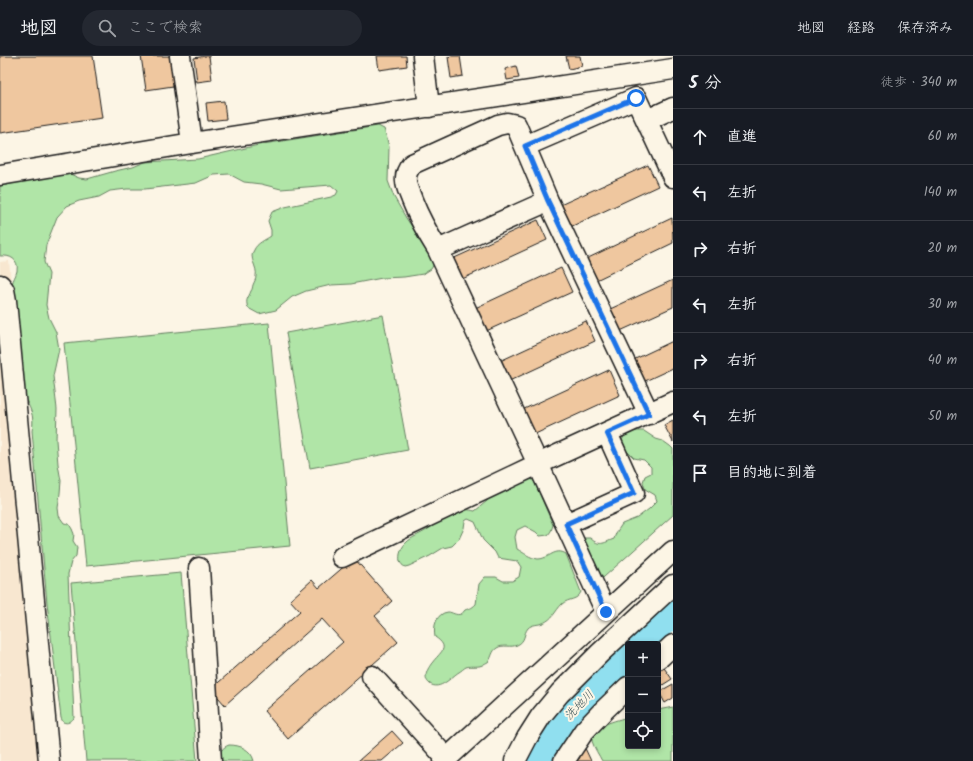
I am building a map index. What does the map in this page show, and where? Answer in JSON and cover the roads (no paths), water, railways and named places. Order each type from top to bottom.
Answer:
[{"type":"street","points":[[180,56],[192,143]]},
{"type":"street","points":[[423,56],[429,107]]},
{"type":"street","points":[[0,174],[673,69]]},
{"type":"street","points":[[525,146],[636,98],[646,120],[666,145],[673,177]]},
{"type":"street","points":[[646,120],[673,108]]},
{"type":"street","points":[[606,612],[438,250],[419,217],[406,181],[407,171],[412,164],[498,125],[507,123],[516,125],[548,201],[649,414]]},
{"type":"street","points":[[438,250],[548,201]]},
{"type":"street","points":[[0,285],[4,290],[6,301],[49,761]]},
{"type":"street","points":[[342,557],[673,402]]},
{"type":"street","points":[[566,524],[634,493],[607,433]]},
{"type":"street","points":[[372,676],[446,760],[673,551]]},
{"type":"street","points":[[199,568],[211,761]]},
{"type":"street","points":[[521,760],[541,716],[560,693],[600,653],[673,585]]},
{"type":"street","points":[[661,656],[673,645]]},
{"type":"street","points":[[564,761],[584,731],[625,690]]},
{"type":"waterway","name":"洗地川","points":[[644,641],[673,614]]},
{"type":"waterway","name":"洗地川","points":[[539,761],[544,750],[564,719],[625,659]]}]
